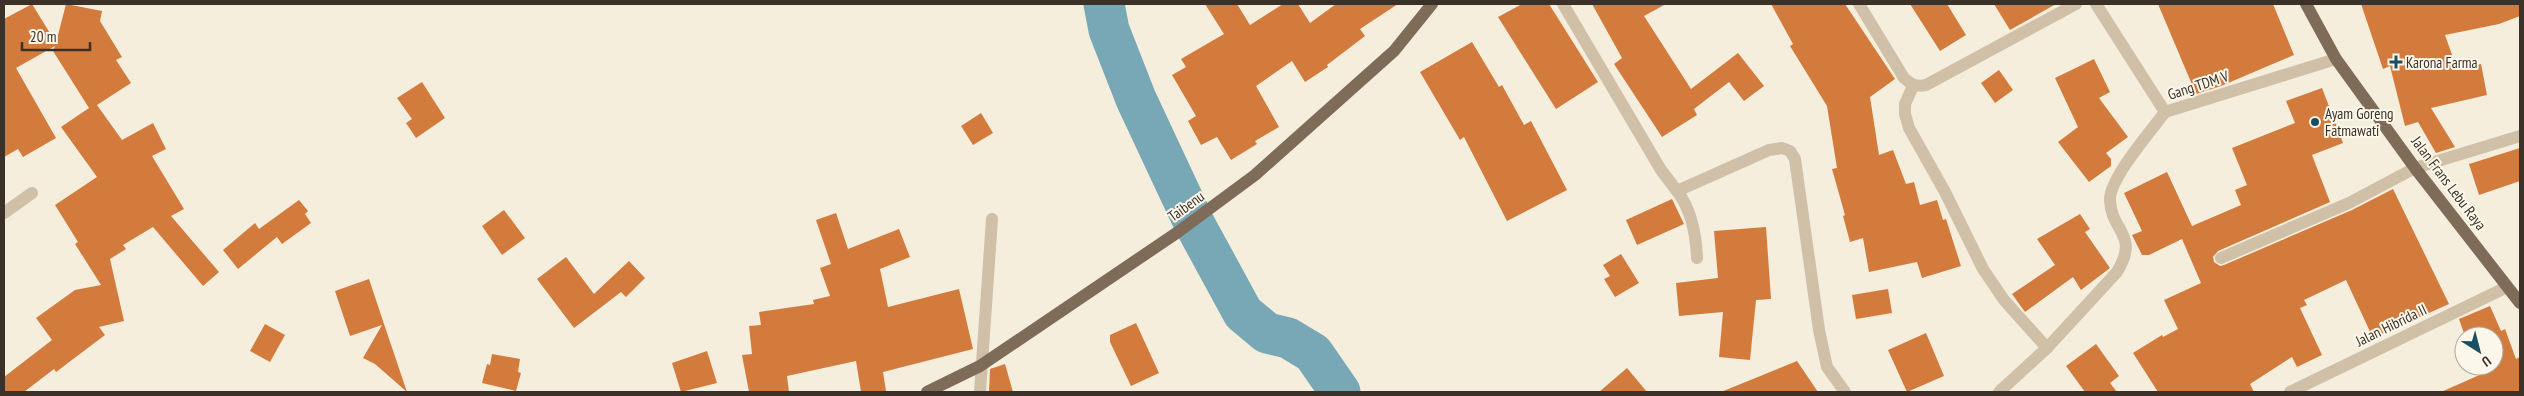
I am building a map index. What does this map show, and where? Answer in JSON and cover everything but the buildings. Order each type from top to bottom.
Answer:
[{"type":"main road","name":"Taibenu","points":[[927,392],[980,366],[1178,232],[1255,175],[1394,51],[1432,4]]},
{"type":"main road","name":"Jalan Frans Lebu Raya","points":[[2306,4],[2336,60],[2415,168],[2520,303]]},
{"type":"street","points":[[1563,4],[1661,170],[1686,203],[1696,242],[1697,258]]},
{"type":"street","points":[[1859,4],[1904,78],[1913,86],[1926,85],[2076,4]]},
{"type":"street","name":"Gang TDM V","points":[[2096,4],[2165,112],[2336,60]]},
{"type":"street","points":[[1913,86],[1905,104],[1905,114],[1909,128],[1945,192],[1983,269],[2004,300],[2048,348]]},
{"type":"street","points":[[1999,392],[2048,348],[2117,272],[2125,258],[2126,244],[2112,212],[2111,193],[2120,173],[2165,112]]},
{"type":"street","points":[[2221,258],[2349,202],[2415,168],[2520,136]]},
{"type":"street","points":[[1678,191],[1769,150],[1782,148],[1790,151],[1795,159],[1819,330],[1827,367],[1845,392]]},
{"type":"street","points":[[4,213],[32,193]]},
{"type":"street","points":[[980,392],[980,366],[992,219]]},
{"type":"street","name":"Jalan Hibrida II","points":[[2290,392],[2507,287]]},
{"type":"waterway","points":[[1104,4],[1109,30],[1136,99],[1194,223],[1243,313],[1267,333],[1288,338],[1313,353],[1340,392]]},
{"type":"place","name":"Karona Farma","points":[[2396,62]]},
{"type":"place","name":"Ayam Goreng Fatmawati","points":[[2315,122]]}]
